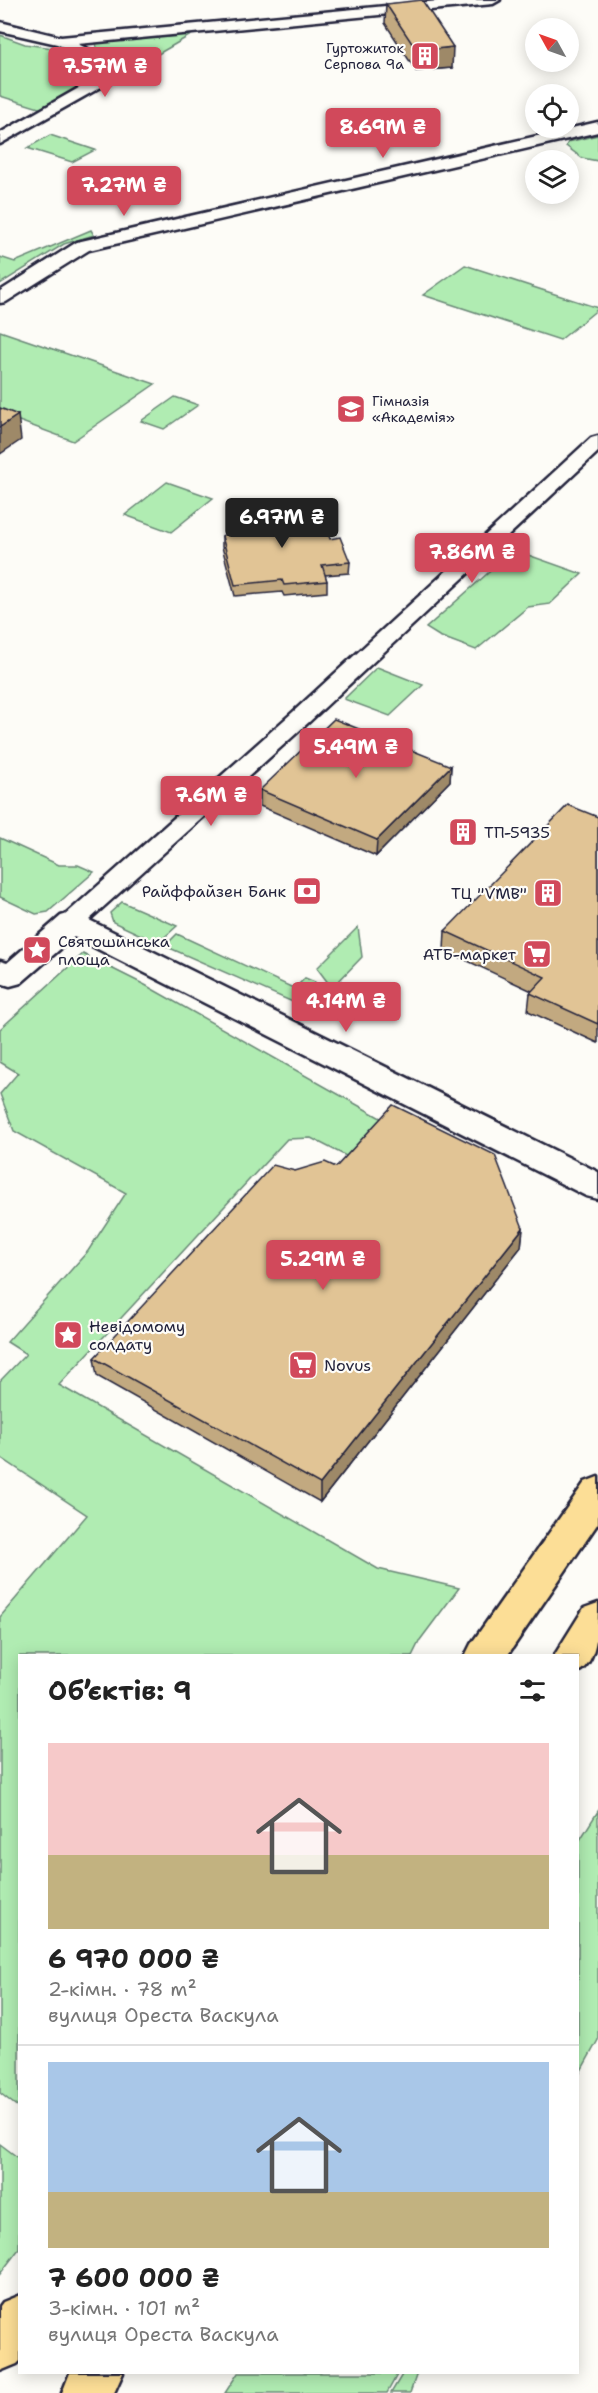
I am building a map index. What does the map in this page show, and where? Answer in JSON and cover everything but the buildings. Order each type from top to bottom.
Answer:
[{"type":"main road","points":[[486,1654],[598,1493]]},
{"type":"main road","points":[[575,1654],[598,1620]]},
{"type":"main road","points":[[0,2347],[18,2322]]},
{"type":"main road","points":[[86,2393],[98,2374]]},
{"type":"street","points":[[0,26],[61,40],[493,0]]},
{"type":"street","points":[[0,140],[105,79],[105,63],[61,40]]},
{"type":"street","points":[[0,298],[83,246],[598,127]]},
{"type":"street","points":[[3,977],[71,923],[274,741],[598,442]]},
{"type":"street","points":[[71,923],[598,1187]]},
{"type":"green space","points":[[201,29],[117,78],[122,72],[123,65],[116,58],[97,48],[96,44],[98,41]]},
{"type":"green space","points":[[0,35],[25,44],[74,51],[97,61],[100,78],[42,109],[0,96]]},
{"type":"green space","points":[[50,135],[95,150],[72,162],[27,148]]},
{"type":"green space","points":[[598,135],[598,161],[582,158],[579,156],[579,150],[571,150],[566,146],[568,142]]},
{"type":"green space","points":[[91,230],[94,235],[64,244],[0,284],[0,257],[15,262]]},
{"type":"green space","points":[[465,265],[598,309],[560,340],[423,295]]},
{"type":"green space","points":[[0,331],[155,384],[73,441],[0,414]]},
{"type":"green space","points":[[175,397],[198,405],[164,429],[141,421]]},
{"type":"green space","points":[[167,482],[213,498],[171,532],[125,515]]},
{"type":"green space","points":[[514,550],[582,574],[550,604],[528,607],[476,650],[439,636],[426,628]]},
{"type":"green space","points":[[377,667],[423,685],[390,716],[344,699]]},
{"type":"green space","points":[[0,838],[59,865],[78,865],[94,872],[48,912],[36,914],[0,897]]},
{"type":"green space","points":[[122,902],[177,926],[158,943],[113,922],[110,913]]},
{"type":"green space","points":[[358,927],[362,957],[332,988],[317,968]]},
{"type":"green space","points":[[177,934],[291,987],[297,986],[305,978],[315,982],[322,998],[316,1005],[295,1003],[165,946]]},
{"type":"green space","points":[[83,954],[145,985],[384,1120],[350,1158],[311,1138],[287,1139],[59,1385],[378,1569],[459,1588],[420,1640],[413,1654],[18,1654],[18,2107],[0,2093],[0,1617],[87,1515],[0,1457],[0,1381],[26,1354],[7,1342],[88,1251],[126,1193],[14,1131],[0,1094],[18,1073],[0,1062],[0,1029]]},
{"type":"green space","points":[[598,1811],[598,2040],[579,2074],[579,1841]]},
{"type":"green space","points":[[0,2144],[18,2158],[18,2250],[0,2274]]},
{"type":"green space","points":[[237,2374],[397,2374],[387,2393],[225,2393]]},
{"type":"green space","points":[[402,2374],[417,2374],[410,2393],[391,2393]]},
{"type":"place","name":"Гуртожиток Серпова 9а","points":[[425,56]]},
{"type":"place","name":"Гімназія «Академія»","points":[[351,409]]},
{"type":"place","name":"ТП-5935","points":[[463,832]]},
{"type":"place","name":"Райффайзен Банк","points":[[307,891]]},
{"type":"place","name":"ТЦ \"VMB\"","points":[[548,893]]},
{"type":"place","name":"Святошинська площа","points":[[37,950]]},
{"type":"place","name":"АТБ-маркет","points":[[537,954]]},
{"type":"place","name":"Невідомому солдату","points":[[68,1335]]},
{"type":"place","name":"Novus","points":[[303,1365]]}]
